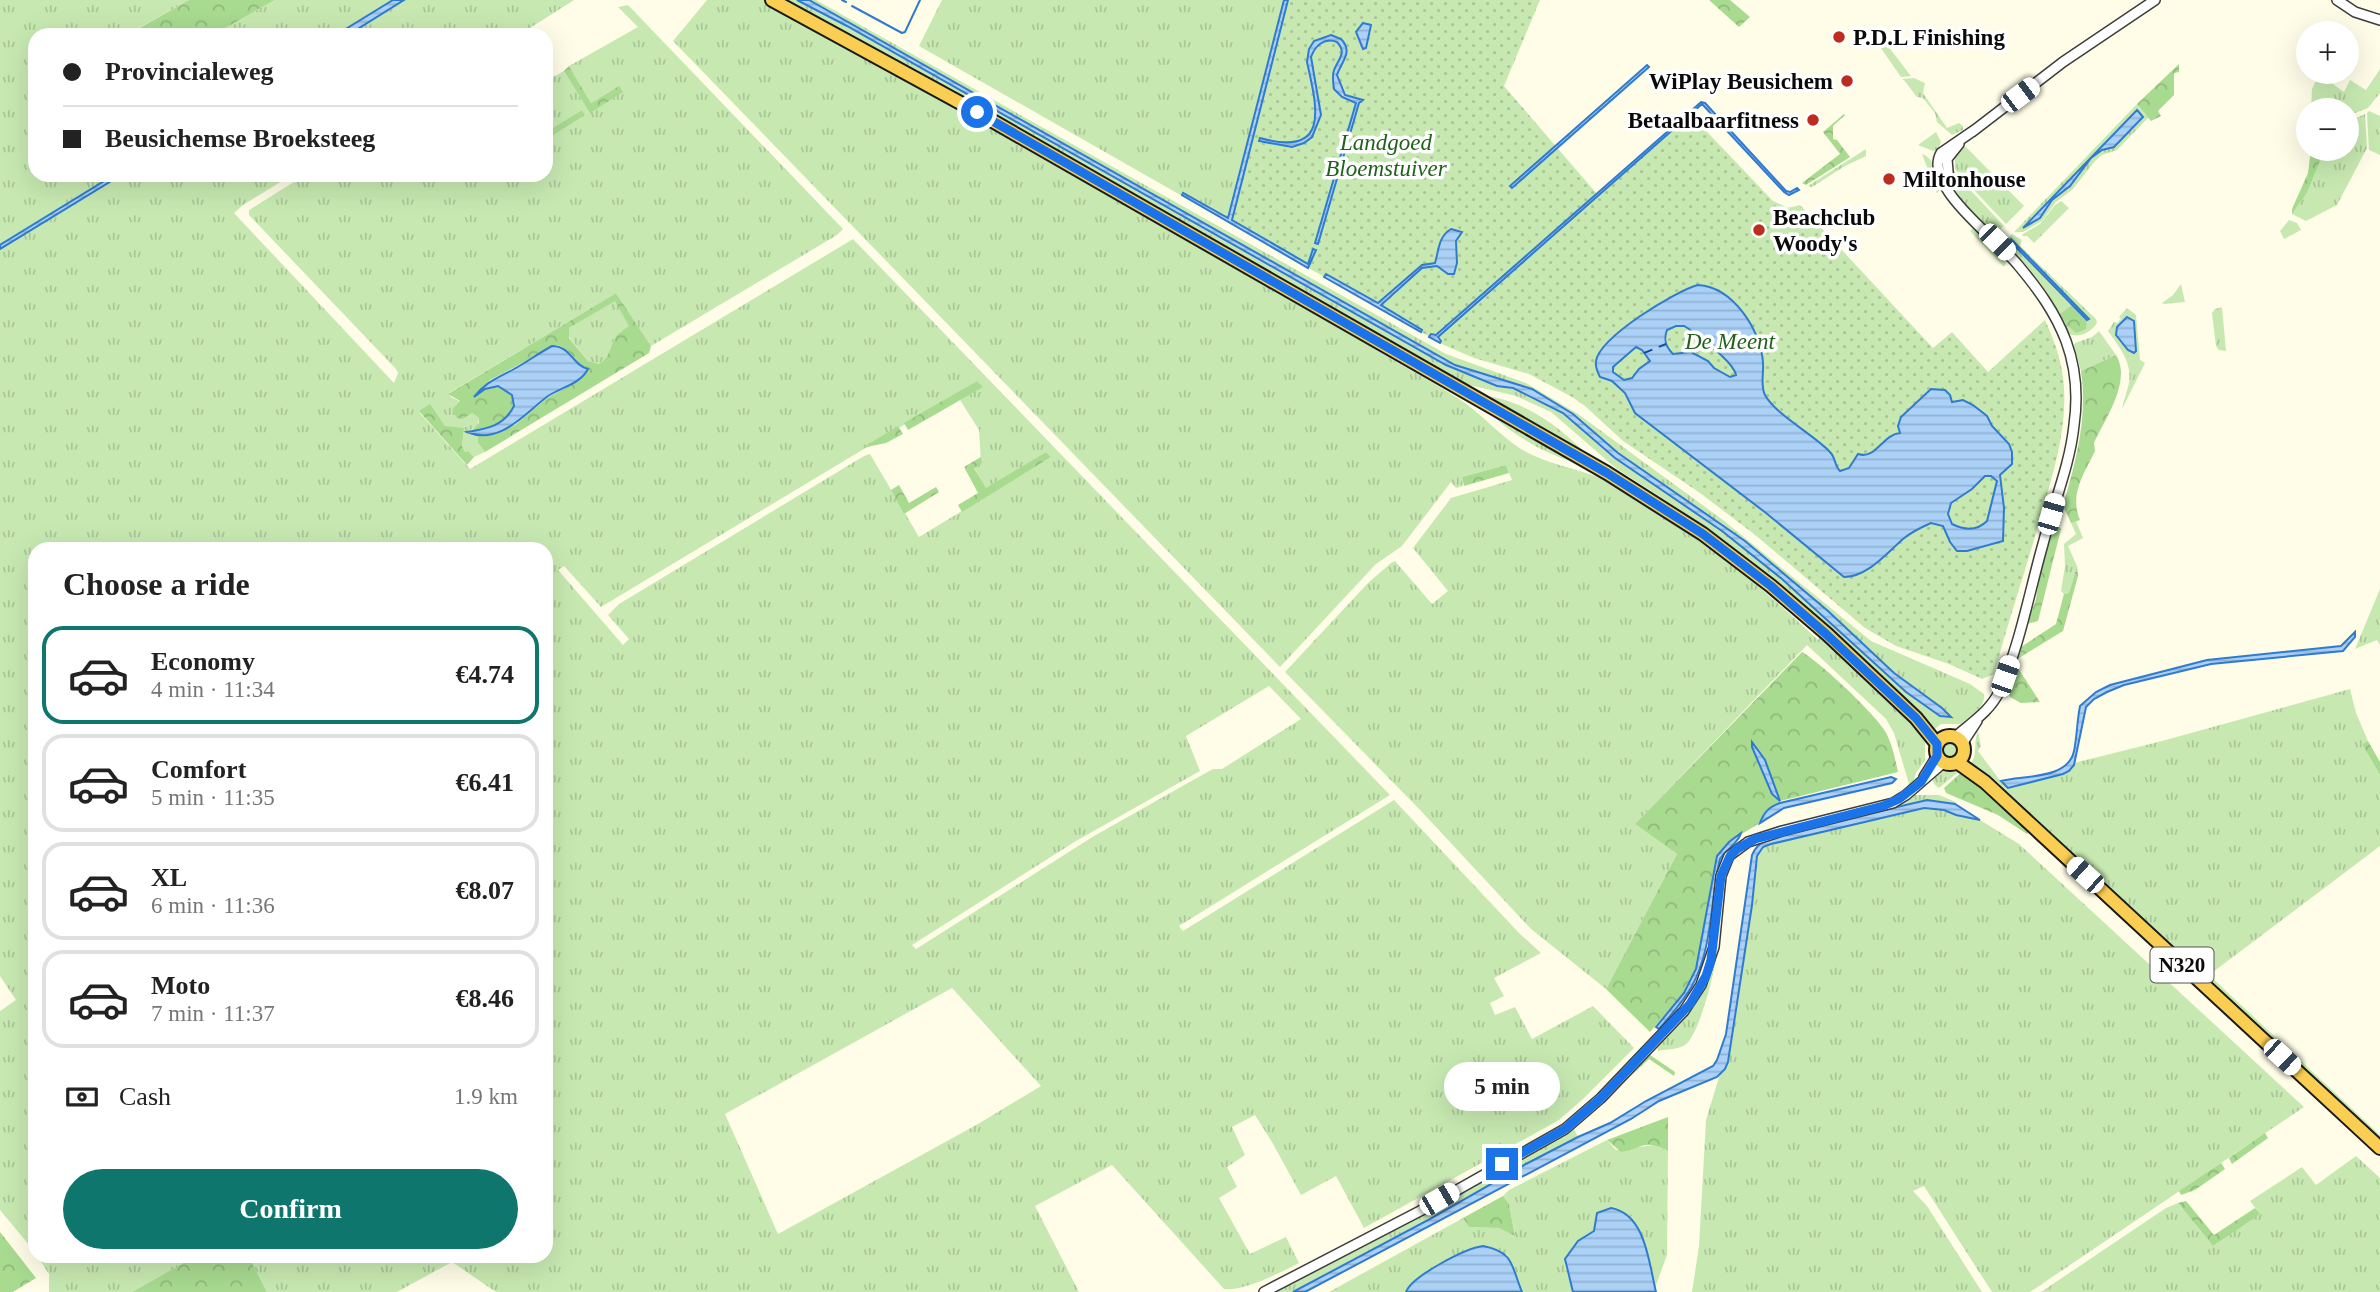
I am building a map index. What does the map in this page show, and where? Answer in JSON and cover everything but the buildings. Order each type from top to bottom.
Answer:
[{"type":"highway","name":"N320","points":[[772,0],[977,112],[1607,473],[1703,534],[1771,586],[1826,634],[2380,1148]]},
{"type":"street","points":[[1264,1292],[1420,1210],[1565,1129],[1601,1098],[1662,1035],[1696,995],[1711,960],[1724,865],[1737,849],[1755,839],[1893,803],[1921,782],[1998,694],[2017,641],[2072,440],[2076,401],[2073,366],[2056,318],[2016,262],[1979,225],[1950,188],[1945,164],[1955,148],[1976,129],[2063,62],[2155,0]]},
{"type":"street","points":[[2337,0],[2355,12],[2380,20]]},
{"type":"green space","points":[[0,0],[189,0],[139,28],[28,28],[28,182],[281,182],[234,213],[394,383],[398,373],[396,369],[249,215],[249,210],[294,182],[553,182],[553,136],[585,115],[582,110],[553,128],[553,77],[564,71],[590,112],[619,86],[591,103],[569,66],[638,27],[618,7],[628,5],[843,229],[651,346],[616,293],[449,393],[461,402],[463,419],[472,413],[479,418],[478,425],[469,431],[478,435],[478,443],[485,452],[474,457],[468,451],[465,452],[462,446],[464,428],[445,426],[439,419],[419,412],[470,469],[853,239],[1390,795],[1179,926],[1183,931],[1394,800],[1541,953],[1494,978],[1504,996],[1490,1003],[1495,1015],[1515,1007],[1532,1039],[1593,1006],[1634,1048],[1559,1120],[1364,1228],[1336,1176],[1301,1195],[1255,1115],[1232,1127],[1245,1155],[1227,1167],[1237,1187],[1219,1198],[1250,1254],[1286,1237],[1299,1263],[1262,1280],[1232,1289],[1224,1289],[1112,1165],[1035,1206],[1079,1292],[496,1292],[453,1263],[553,1263],[553,542],[28,542],[28,1244],[0,1210],[0,1011],[16,1000],[0,976]],"holes":[[[977,381],[982,387],[960,400],[979,430],[981,463],[974,467],[986,489],[1046,452],[1051,457],[919,537],[870,454],[619,604],[608,615],[629,639],[623,645],[558,570],[564,566],[601,607]],[[1269,686],[1301,719],[1222,769],[1213,769],[1094,836],[916,949],[912,945],[1076,841],[1200,771],[1186,736]],[[952,988],[1041,1086],[978,1124],[778,1234],[725,1114]]]},
{"type":"green space","points":[[189,0],[275,0],[225,28],[139,28]]},
{"type":"green space","points":[[275,0],[574,0],[530,28],[225,28]]},
{"type":"green space","points":[[707,0],[766,0],[1354,335],[1459,399],[1521,449],[1608,481],[1647,503],[1724,558],[1818,640],[1821,635],[1929,736],[1925,743],[1925,760],[1913,783],[1897,797],[1885,801],[1900,794],[1909,784],[1894,733],[1886,719],[1807,645],[1635,824],[1677,854],[1606,989],[1531,929],[1422,812],[1285,672],[1368,583],[1395,561],[1432,604],[1448,591],[1413,548],[1451,498],[1512,480],[1506,465],[1462,477],[1463,486],[1456,488],[1451,482],[1402,546],[1376,564],[1280,667],[673,41]]},
{"type":"green space","points":[[786,0],[802,0],[1451,368],[1527,394],[1551,406],[1568,417],[1613,457],[1741,545],[1812,606],[1857,639],[1748,544],[1618,453],[1550,399],[1521,385],[1455,365],[809,0],[816,0],[1446,354],[1526,383],[1578,414],[1723,520],[1871,641],[1970,684],[1984,694],[1983,703],[1960,724],[1941,724],[1935,729],[1682,511],[1617,469],[1551,412],[1516,396],[1461,383]]},
{"type":"green space","points":[[942,0],[1284,0],[1226,221],[919,46]]},
{"type":"green space","name":"De Meent","points":[[1284,0],[1540,0],[1504,86],[1597,194],[1689,113],[1773,201],[1788,208],[1800,205],[1933,348],[1952,332],[1988,372],[2045,320],[2062,371],[2063,423],[2053,475],[1994,674],[1982,679],[1949,664],[1896,646],[1865,628],[1754,534],[1700,493],[1623,441],[1572,397],[1529,374],[1474,358],[1444,345],[1226,221]]},
{"type":"green space","points":[[1709,0],[1730,0],[1750,17],[1739,27]]},
{"type":"green space","points":[[1884,41],[1911,76],[1901,77],[1878,44]]},
{"type":"green space","points":[[2179,64],[2179,72],[2174,73],[2174,95],[2158,111],[2161,116],[2151,121],[2137,104]]},
{"type":"green space","points":[[569,66],[591,103],[619,86],[623,92],[590,113],[564,71]]},
{"type":"green space","points":[[2380,69],[2380,93],[2368,108],[2359,111],[2359,98],[2312,98],[2314,84],[2333,84],[2344,92],[2348,84],[2356,84],[2366,90]]},
{"type":"green space","points":[[1914,78],[1925,83],[1923,93],[1947,128],[1959,123],[1963,130],[1952,135],[1937,122],[1935,113],[1923,98],[1917,97],[1903,79]]},
{"type":"green space","points":[[2137,104],[2148,118],[2117,150],[2102,155],[2095,161],[2073,189],[2055,203],[2042,221],[2023,232],[2014,232]]},
{"type":"green space","points":[[582,110],[585,115],[553,136],[553,128]]},
{"type":"green space","points":[[2369,111],[2380,116],[2380,155],[2369,150]]},
{"type":"green space","points":[[1844,114],[1833,126],[1833,139],[1837,140],[1850,157],[1806,185],[1802,183],[1840,154],[1823,132]]},
{"type":"green space","points":[[2365,114],[2367,148],[2337,205],[2306,221],[2292,214],[2307,193],[2320,161],[2359,161],[2359,117]]},
{"type":"green space","points":[[1936,132],[1941,142],[1938,150],[1933,151],[1918,145]]},
{"type":"green space","points":[[1965,146],[2024,206],[2006,224],[1973,189],[1977,184],[1970,174],[1964,180],[1955,169],[1955,157]]},
{"type":"green space","points":[[1866,149],[1866,156],[1812,187],[1808,186]]},
{"type":"green space","points":[[1922,154],[1927,156],[1935,168],[1942,188],[1937,193]]},
{"type":"green space","points":[[2310,161],[2320,161],[2307,193],[2292,214],[2292,209],[2308,173]]},
{"type":"green space","points":[[1951,166],[2004,226],[1994,234],[1958,195],[1951,176]]},
{"type":"green space","points":[[2061,201],[2069,208],[2034,243],[2027,236],[2022,236],[2040,224]]},
{"type":"green space","points":[[2289,220],[2297,223],[2301,230],[2284,239],[2280,231]]},
{"type":"green space","points":[[1974,227],[2007,259],[2005,266],[1970,231]]},
{"type":"green space","points":[[2012,234],[2022,240],[2020,246],[2096,319],[2097,323],[2091,330],[2081,335],[2068,334],[2003,243]]},
{"type":"green space","points":[[2181,284],[2185,302],[2162,303],[2173,295]]},
{"type":"green space","points":[[616,293],[651,346],[649,353],[485,452],[478,443],[478,435],[515,425],[547,398],[576,382],[588,369],[566,349],[556,345],[490,380],[477,395],[485,389],[498,386],[512,395],[514,406],[501,421],[478,430],[471,431],[479,423],[479,418],[472,413],[463,419],[457,418],[452,410],[460,401],[448,394]],"holes":[[[615,301],[629,326],[616,336],[607,356],[599,364],[588,361],[569,338],[569,328]]]},
{"type":"green space","points":[[615,300],[630,326],[615,338],[603,361],[599,364],[588,361],[569,337],[569,328]]},
{"type":"green space","points":[[2072,305],[2087,320],[2086,329],[2076,333],[2060,314]]},
{"type":"green space","points":[[2222,307],[2226,351],[2219,350],[2216,346],[2212,313]]},
{"type":"green space","points":[[2127,308],[2136,315],[2140,360],[2145,363],[2122,409],[2128,387],[2128,364],[2108,331],[2114,322],[2117,323],[2121,319],[2119,317]]},
{"type":"green space","points":[[2099,331],[2116,355],[2081,371],[2075,343],[2092,337]]},
{"type":"green space","points":[[2116,355],[2121,376],[2119,388],[2079,484],[2076,501],[2080,520],[2071,523],[2063,506],[2082,423],[2081,371]]},
{"type":"green space","points":[[977,381],[983,387],[908,430],[904,423]]},
{"type":"green space","points":[[1479,395],[1511,402],[1541,416],[1591,459]]},
{"type":"green space","points":[[430,404],[445,426],[464,428],[462,446],[465,452],[468,451],[474,457],[467,465],[419,411]]},
{"type":"green space","points":[[1485,409],[1582,465],[1530,443]]},
{"type":"green space","points":[[898,426],[903,434],[886,443],[862,448]]},
{"type":"green space","points":[[1046,452],[1051,457],[962,512],[958,505],[978,493],[964,467],[981,457],[982,463],[974,468],[986,488]]},
{"type":"green space","points":[[1506,465],[1509,473],[1464,486],[1462,477]]},
{"type":"green space","points":[[899,485],[909,503],[936,487],[939,492],[904,514],[891,490]]},
{"type":"green space","points":[[2076,521],[2083,538],[2068,546],[2077,566],[2069,593],[2064,594],[2061,591],[2065,566],[2064,544],[2076,534],[2071,523]]},
{"type":"green space","points":[[2057,525],[2061,529],[2038,621],[2027,624],[2036,599],[2045,551]]},
{"type":"green space","points":[[2077,566],[2078,576],[2063,631],[2014,661],[2021,647],[2056,624],[2064,594],[2069,593]]},
{"type":"green space","points":[[2380,589],[2380,645],[2377,640],[2355,649]]},
{"type":"green space","points":[[1802,652],[1833,677],[1879,723],[1890,740],[1898,772],[1780,801],[1781,809],[1771,811],[1766,819],[1729,842],[1717,856],[1696,969],[1684,993],[1650,1032],[1606,989],[1677,854],[1635,824]]},
{"type":"green space","points":[[2016,665],[2040,702],[2021,703],[2010,697],[2007,687]]},
{"type":"green space","points":[[2350,689],[2356,713],[2368,741],[2362,744],[2380,775],[2380,846],[2209,975],[2380,1135],[2380,1143],[1971,763],[1978,731],[1981,746],[1978,751],[2002,783],[2058,772],[2066,765]]},
{"type":"green space","points":[[1950,741],[1958,749],[1950,757],[1942,749]]},
{"type":"green space","points":[[2368,741],[2380,762],[2380,775],[2362,744]]},
{"type":"green space","points":[[1943,768],[1962,769],[1939,788],[1934,784],[1932,778]]},
{"type":"green space","points":[[1964,770],[2029,832],[2027,834],[1998,815],[1946,793],[1944,788]]},
{"type":"green space","points":[[1912,795],[1939,795],[1956,802],[1934,800],[1889,808]]},
{"type":"green space","points":[[1924,808],[1944,810],[1980,820],[2019,844],[2304,1107],[2030,1292],[1992,1292],[1924,1186],[1913,1191],[1927,1206],[1982,1292],[1692,1292],[1699,1246],[1706,1120],[1720,1074],[1728,1062],[1757,856],[1763,847],[1771,844]]},
{"type":"green space","points":[[1718,947],[1706,999],[1691,1039],[1682,1047],[1658,1051],[1657,1044],[1710,973]]},
{"type":"green space","points":[[1650,1055],[1675,1072],[1674,1076],[1649,1059],[1624,1082],[1622,1079],[1645,1056]]},
{"type":"green space","points":[[1668,1117],[1668,1151],[1647,1145],[1621,1152],[1607,1140]]},
{"type":"green space","points":[[1573,1127],[1578,1137],[1293,1292],[1276,1292],[1560,1138]]},
{"type":"green space","points":[[2265,1133],[2268,1138],[2232,1164],[2229,1158]]},
{"type":"green space","points":[[1607,1140],[1616,1150],[1654,1145],[1668,1151],[1667,1255],[1655,1288],[1638,1227],[1595,1225],[1594,1231],[1585,1237],[1565,1265],[1573,1292],[1522,1292],[1507,1254],[1408,1287],[1406,1292],[1329,1292],[1463,1218],[1469,1227],[1499,1228],[1515,1235],[1509,1204],[1503,1196],[1509,1190]]},
{"type":"green space","points":[[2356,1156],[2380,1178],[2380,1292],[2041,1292],[2166,1208],[2178,1203],[2213,1246],[2259,1213],[2250,1201],[2302,1167],[2316,1185]]},
{"type":"green space","points":[[2221,1163],[2225,1169],[2195,1190],[2181,1195],[2179,1191]]},
{"type":"green space","points":[[1503,1196],[1509,1204],[1515,1236],[1499,1228],[1469,1227],[1463,1218]]},
{"type":"green space","points":[[2186,1201],[2214,1235],[2255,1208],[2260,1214],[2213,1246],[2178,1203]]},
{"type":"green space","points":[[0,1232],[36,1278],[13,1292],[0,1292]]},
{"type":"green space","points":[[42,1263],[183,1263],[132,1292],[49,1292],[49,1274]]},
{"type":"green space","points":[[183,1263],[252,1263],[267,1292],[132,1292]]},
{"type":"green space","points":[[252,1263],[450,1263],[397,1292],[267,1292]]},
{"type":"water","points":[[393,0],[404,0],[359,28],[347,28]]},
{"type":"water","points":[[797,0],[809,0],[1455,365],[1532,389],[1573,414],[1618,453],[1745,541],[1828,611],[1894,673],[1951,717],[1940,716],[1906,692],[1782,579],[1722,531],[1615,458],[1563,413],[1513,388],[1497,386],[1446,365]]},
{"type":"water","points":[[1284,0],[1288,0],[1232,220],[1308,264],[1313,249],[1316,250],[1308,268],[1182,195],[1183,193],[1228,218]]},
{"type":"water","points":[[1363,23],[1371,25],[1366,48],[1363,49],[1356,32]]},
{"type":"water","points":[[1331,35],[1341,39],[1346,48],[1347,53],[1337,75],[1345,95],[1363,100],[1359,103],[1318,244],[1315,243],[1356,103],[1342,97],[1334,89],[1333,72],[1342,53],[1337,42],[1321,43],[1311,57],[1321,115],[1312,137],[1292,147],[1259,141],[1260,138],[1283,142],[1299,141],[1309,135],[1314,124],[1315,111],[1307,62],[1309,49],[1314,41]]},
{"type":"water","points":[[1647,65],[1649,67],[1512,188],[1510,186]]},
{"type":"water","points":[[1701,102],[1705,103],[1786,191],[1797,188],[1799,190],[1789,195],[1784,192],[1702,104],[1438,337],[1440,343],[1429,337],[1431,334],[1436,335]]},
{"type":"water","points":[[2137,110],[2143,117],[2114,147],[2102,150],[2091,158],[2070,186],[2052,200],[2040,218],[2023,228]]},
{"type":"water","points":[[103,182],[110,182],[0,249],[0,245]]},
{"type":"water","points":[[1451,229],[1462,232],[1456,241],[1457,263],[1454,274],[1448,274],[1437,266],[1422,268],[1381,305],[1422,330],[1421,332],[1324,277],[1326,274],[1378,303],[1422,265],[1435,263],[1441,240]]},
{"type":"water","points":[[2011,239],[2089,319],[2087,320]]},
{"type":"water","name":"De Meent","points":[[1698,285],[1711,288],[1723,293],[1743,312],[1761,350],[1765,395],[1777,410],[1830,452],[1840,471],[1849,468],[1858,454],[1870,453],[1894,434],[1900,433],[1898,426],[1901,417],[1931,389],[1945,390],[1952,402],[1963,400],[1987,416],[2012,452],[2012,464],[2000,475],[2004,508],[2003,541],[1967,551],[1957,551],[1943,526],[1931,523],[1906,537],[1868,569],[1844,577],[1766,513],[1635,413],[1625,393],[1612,381],[1600,377],[1596,361],[1610,340],[1624,328],[1657,305]],"holes":[[[1684,326],[1708,344],[1729,363],[1736,375],[1730,377],[1691,352],[1673,354],[1665,337],[1667,330]],[[1636,347],[1642,350],[1650,361],[1632,378],[1624,380],[1613,372],[1613,367]],[[1985,476],[1991,476],[1997,481],[1987,521],[1979,527],[1970,528],[1952,524],[1948,514],[1951,503]]]},
{"type":"water","points":[[2127,317],[2134,321],[2134,353],[2128,350],[2116,335],[2117,327]]},
{"type":"water","points":[[552,346],[568,352],[578,364],[588,369],[585,374],[576,382],[548,396],[521,419],[501,431],[490,435],[467,432],[488,428],[500,422],[514,406],[512,395],[498,386],[485,389],[474,397],[483,387]]},
{"type":"water","points":[[2355,632],[2355,637],[2343,651],[2211,664],[2124,685],[2107,692],[2086,707],[2074,765],[2069,771],[2008,788],[2001,781],[2044,775],[2063,767],[2074,751],[2080,706],[2096,692],[2110,685],[2207,660],[2341,646]]},
{"type":"water","points":[[1752,742],[1765,760],[1780,801],[1772,794]]},
{"type":"water","points":[[1891,777],[1896,779],[1892,783],[1784,808],[1760,823],[1767,810],[1780,803]]},
{"type":"water","points":[[1927,800],[1955,804],[1980,820],[1944,810],[1924,808],[1763,847],[1757,856],[1728,1062],[1717,1077],[1659,1101],[1631,1119],[1305,1292],[1293,1292],[1526,1164],[1610,1123],[1713,1066],[1726,1034],[1752,855],[1758,846],[1786,833]]},
{"type":"water","points":[[1741,833],[1720,859],[1704,956],[1699,971],[1685,998],[1659,1029],[1656,1027],[1684,993],[1696,969],[1717,856]]},
{"type":"water","points":[[1611,1208],[1623,1212],[1639,1230],[1656,1292],[1573,1292],[1565,1259],[1578,1241],[1594,1231],[1597,1213]]},
{"type":"water","points":[[1483,1246],[1506,1256],[1522,1292],[1406,1292],[1418,1278],[1440,1264]]},
{"type":"waterway","points":[[842,0],[846,2]]},
{"type":"waterway","points":[[852,6],[902,33],[905,32],[920,0]]},
{"type":"ferry route","points":[[1644,353],[1666,344]]},
{"type":"place","name":"P.D.L Finishing","points":[[1839,37]]},
{"type":"place","name":"WiPlay Beusichem","points":[[1847,81]]},
{"type":"place","name":"Betaalbaarfitness","points":[[1813,120]]},
{"type":"place","name":"Miltonhouse","points":[[1889,179]]},
{"type":"place","name":"Beachclub Woody's","points":[[1759,230]]},
{"type":"route","points":[[977,112],[1607,473],[1703,534],[1771,586],[1826,634],[1916,718],[1937,744],[1937,756],[1921,782],[1893,803],[1767,835],[1737,849],[1724,865],[1711,960],[1706,976],[1690,1004],[1601,1098],[1565,1129],[1502,1164]]},
{"type":"park label","name":"Landgoed Bloemstuiver","points":[[1386,155]]}]
